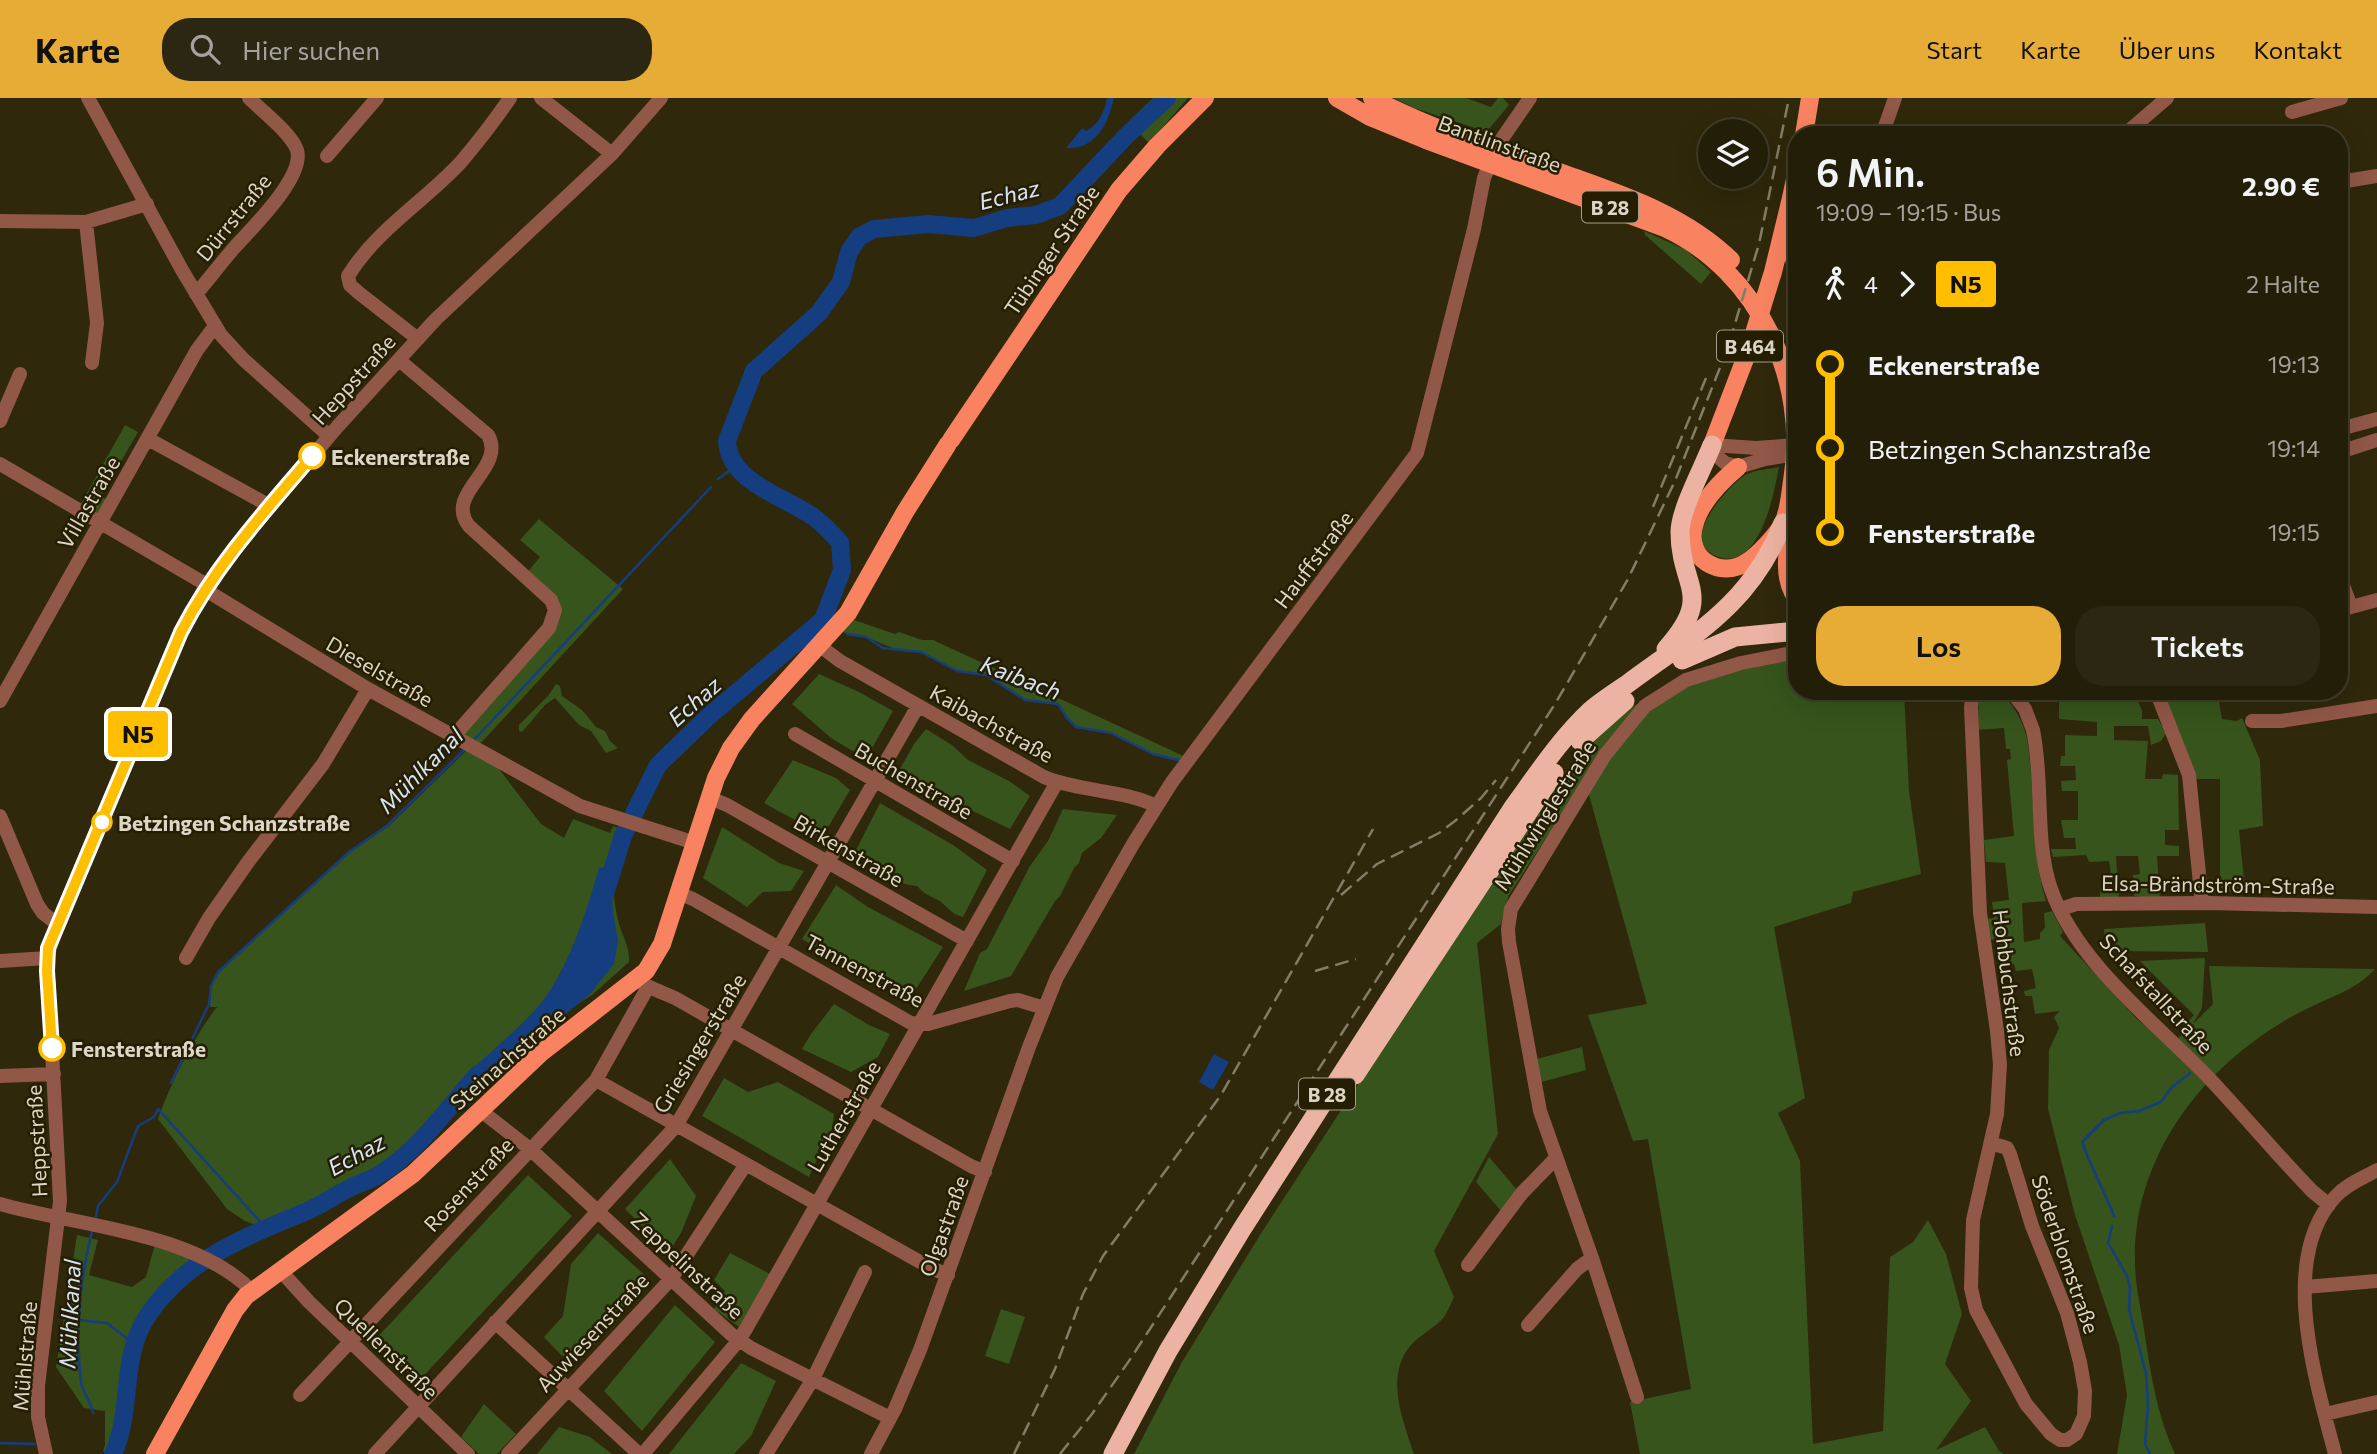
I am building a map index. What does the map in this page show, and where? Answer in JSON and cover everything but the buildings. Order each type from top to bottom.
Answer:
[{"type":"highway","name":"B 464","points":[[1658,661],[1681,634],[1691,608],[1693,593],[1680,532],[1685,512],[1711,447]]},
{"type":"highway","name":"B 28","points":[[1113,1454],[1163,1360],[1234,1241],[1514,806],[1554,752],[1592,710],[1703,631],[1739,596],[1788,525]]},
{"type":"highway","name":"B 28","points":[[1128,1454],[1184,1350],[1274,1201],[1549,780],[1570,752],[1608,714],[1724,626],[1756,593],[1776,562],[1788,528]]},
{"type":"highway","points":[[1682,660],[1735,637],[1788,632]]},
{"type":"main road","name":"Tübinger Straße","points":[[820,646],[854,605],[911,502],[1119,190],[1169,133],[1205,98]]},
{"type":"main road","name":"Bantlinstraße","points":[[1337,98],[1379,121],[1492,156]]},
{"type":"main road","name":"Bantlinstraße","points":[[1372,98],[1492,156],[1665,228],[1723,260],[1784,349]]},
{"type":"main road","points":[[1805,126],[1810,98]]},
{"type":"main road","name":"B 464","points":[[1711,447],[1750,346],[1773,272],[1788,210]]},
{"type":"main road","name":"B 28","points":[[1784,349],[1788,355]]},
{"type":"main road","name":"B 28","points":[[1784,349],[1788,374]]},
{"type":"main road","points":[[1738,467],[1717,487],[1696,518],[1693,542],[1697,554],[1705,563],[1716,568],[1743,565],[1788,523]]},
{"type":"main road","name":"Steinachstraße","points":[[158,1453],[235,1310],[251,1291],[413,1174],[541,1053],[643,983],[662,944],[722,763],[758,711],[820,646]]},
{"type":"street","points":[[88,98],[215,326],[243,359],[329,436]]},
{"type":"street","name":"Dürrstraße","points":[[196,294],[268,209],[297,163],[297,150],[293,142],[249,98]]},
{"type":"street","points":[[327,156],[377,98]]},
{"type":"street","points":[[418,339],[350,285],[348,276],[356,262],[386,228],[461,162],[510,98]]},
{"type":"street","points":[[541,98],[612,154]]},
{"type":"street","name":"Heppstraße","points":[[59,1219],[47,958],[57,924],[181,632],[206,587],[232,550],[329,436],[444,312],[612,154],[661,98]]},
{"type":"street","name":"Hauffstraße","points":[[1044,1008],[1056,977],[1156,806],[1414,459],[1421,442],[1492,156],[1530,98]]},
{"type":"street","points":[[1885,126],[1895,98]]},
{"type":"street","points":[[2134,126],[2167,98]]},
{"type":"street","points":[[2292,111],[2341,98]]},
{"type":"street","points":[[2348,181],[2377,176]]},
{"type":"street","points":[[0,221],[86,222],[147,204]]},
{"type":"street","points":[[86,222],[97,323],[92,363]]},
{"type":"street","name":"Villastraße","points":[[0,701],[197,350],[215,326]]},
{"type":"street","points":[[399,360],[488,436],[491,453],[464,500],[462,514],[469,526],[551,600],[555,610],[549,628],[462,741]]},
{"type":"street","points":[[0,421],[20,374]]},
{"type":"street","points":[[2348,427],[2377,418]]},
{"type":"street","points":[[148,439],[270,506]]},
{"type":"street","points":[[2348,449],[2377,440]]},
{"type":"street","points":[[1711,447],[1756,448],[1788,445]]},
{"type":"street","points":[[1711,447],[1725,463],[1738,467],[1788,455]]},
{"type":"street","name":"Dieselstraße","points":[[0,464],[100,522],[368,689],[580,806],[695,843]]},
{"type":"street","points":[[2348,608],[2377,600]]},
{"type":"street","name":"Kaibachstraße","points":[[820,646],[840,662],[1037,774],[1057,782],[1156,806]]},
{"type":"street","name":"Mühlwinglestraße","points":[[1637,1397],[1540,1111],[1509,942],[1511,909],[1605,755],[1645,706],[1686,680],[1741,663],[1788,654]]},
{"type":"street","points":[[186,958],[209,918],[248,862],[328,757],[368,689]]},
{"type":"street","name":"Hohbuchstraße","points":[[1972,700],[1980,913],[2000,1065],[1997,1114],[1979,1191],[1973,1232],[1971,1288],[1980,1318]]},
{"type":"street","name":"Schafstallstraße","points":[[2018,700],[2025,709],[2033,730],[2045,864],[2051,887],[2080,941],[2113,983],[2329,1205]]},
{"type":"street","points":[[2160,700],[2189,775],[2202,903]]},
{"type":"street","name":"Griesingerstraße","points":[[375,1454],[676,1126],[918,706]]},
{"type":"street","points":[[2252,721],[2281,720],[2377,706]]},
{"type":"street","name":"Buchenstraße","points":[[795,734],[1013,861]]},
{"type":"street","name":"Lutherstraße","points":[[641,1454],[739,1340],[1057,782]]},
{"type":"street","name":"Birkenstraße","points":[[710,798],[727,804],[967,941]]},
{"type":"street","points":[[0,816],[37,904],[43,913],[57,924]]},
{"type":"street","name":"Tannenstraße","points":[[678,893],[907,1021],[919,1024],[1018,1000],[1044,1008]]},
{"type":"street","name":"Elsa-Brändström-Straße","points":[[2061,909],[2076,904],[2202,903],[2377,907]]},
{"type":"street","points":[[0,961],[47,958]]},
{"type":"street","points":[[643,983],[985,1172]]},
{"type":"street","name":"Rosenstraße","points":[[299,1395],[596,1080],[643,983]]},
{"type":"street","name":"Olgastraße","points":[[871,1454],[920,1350],[1044,1008]]},
{"type":"street","points":[[0,1076],[54,1073]]},
{"type":"street","points":[[596,1080],[948,1275]]},
{"type":"street","name":"Zeppelinstraße","points":[[480,1110],[530,1149],[739,1340],[890,1418]]},
{"type":"street","name":"Söderblomstraße","points":[[1980,1318],[2016,1388],[2038,1421],[2058,1439],[2074,1437],[2083,1423],[2085,1407],[2073,1329],[2032,1226],[2010,1154],[2007,1148],[1991,1143]]},
{"type":"street","points":[[1468,1265],[1522,1193],[1556,1158]]},
{"type":"street","name":"Auwiesenstraße","points":[[508,1454],[671,1279],[746,1164]]},
{"type":"street","points":[[2335,1454],[2308,1334],[2305,1287],[2309,1250],[2313,1232],[2329,1205],[2349,1185],[2377,1170]]},
{"type":"street","points":[[0,1204],[156,1240],[186,1250],[241,1281],[251,1291]]},
{"type":"street","name":"Mühlstraße","points":[[46,1454],[38,1417],[38,1386],[59,1219]]},
{"type":"street","points":[[1528,1325],[1577,1269],[1592,1258]]},
{"type":"street","name":"Quellenstraße","points":[[280,1270],[309,1302],[468,1454]]},
{"type":"street","points":[[766,1454],[813,1379],[865,1272]]},
{"type":"street","points":[[2305,1287],[2377,1282]]},
{"type":"street","points":[[495,1322],[641,1454]]},
{"type":"street","points":[[2325,1414],[2377,1402]]},
{"type":"green space","points":[[1153,98],[1188,98],[1149,143],[1128,122]]},
{"type":"green space","points":[[1394,98],[1466,98],[1491,107],[1498,98],[1503,98],[1509,105],[1489,129],[1481,130],[1414,108]]},
{"type":"green space","points":[[1644,231],[1686,250],[1711,272],[1701,284],[1645,235]]},
{"type":"green space","points":[[125,425],[138,432],[101,496],[110,502],[100,522],[78,509]]},
{"type":"green space","points":[[1779,467],[1763,525],[1747,551],[1735,557],[1722,558],[1707,551],[1702,543],[1702,535],[1704,525],[1716,504],[1747,474]]},
{"type":"green space","points":[[539,519],[623,589],[480,744],[541,824],[564,838],[573,819],[610,833],[613,826],[624,830],[617,854],[613,887],[629,962],[592,995],[482,1069],[397,1161],[308,1210],[258,1226],[245,1221],[227,1209],[158,1119],[183,1061],[217,1007],[210,1007],[211,986],[218,973],[349,853],[389,826],[470,747],[453,737],[554,617],[525,575],[540,557],[520,540]]},
{"type":"green space","points":[[851,619],[895,634],[899,632],[922,640],[933,640],[1190,759],[1186,763],[1153,754],[1111,733],[1076,727],[1058,704],[1025,700],[986,675],[957,671],[921,652],[900,651],[866,637],[841,631]]},
{"type":"green space","points":[[1788,657],[1788,700],[1904,700],[1909,791],[1921,874],[1853,892],[1851,903],[1774,927],[1805,1098],[1778,1113],[1800,1161],[1813,1444],[1883,1431],[1890,1257],[1913,1242],[1928,1220],[1946,1254],[1962,1314],[1945,1364],[1971,1401],[1936,1450],[1985,1427],[1999,1451],[2004,1454],[1640,1454],[1630,1402],[1691,1389],[1648,1139],[1633,1141],[1588,1015],[1647,1004],[1586,784],[1626,728],[1688,681]]},
{"type":"green space","points":[[819,674],[893,711],[866,759],[831,738],[792,704]]},
{"type":"green space","points":[[556,684],[560,686],[562,696],[582,710],[596,727],[605,731],[610,741],[618,748],[606,753],[591,731],[579,725],[555,698],[545,705],[522,732],[519,731],[519,725],[548,696]]},
{"type":"green space","points":[[1979,700],[2007,700],[2017,713],[2027,739],[2035,841],[2046,901],[2022,903],[2024,942],[2040,939],[2040,933],[2045,928],[2044,913],[2052,911],[2063,932],[2060,936],[2137,1019],[2204,1074],[2175,1041],[2189,1028],[2186,1024],[2194,1015],[2140,961],[2205,958],[2202,1008],[2193,1024],[2213,1004],[2209,966],[2375,969],[2348,990],[2276,1026],[2228,1063],[2184,1111],[2153,1167],[2143,1197],[2137,1229],[2135,1271],[2156,1397],[2175,1454],[2117,1454],[2127,1395],[2119,1345],[2075,1215],[2048,1109],[2049,1050],[2059,1028],[2054,1017],[2060,1011],[2035,1014],[2032,996],[2025,996],[2024,991],[2036,988],[2032,969],[2016,971],[2014,964],[2005,966],[1997,939],[1988,940],[1986,919],[1994,918],[1992,902],[2009,900],[2005,863],[1986,862],[1984,840],[2014,836],[2007,760],[2011,759],[2010,749],[2006,749],[2004,728],[1978,730]]},
{"type":"green space","points":[[2059,700],[2137,700],[2142,710],[2142,719],[2158,719],[2166,733],[2161,741],[2151,745],[2148,726],[2114,726],[2114,740],[2148,741],[2145,779],[2162,779],[2163,774],[2178,775],[2179,830],[2165,830],[2165,845],[2179,846],[2179,856],[2157,856],[2160,899],[2134,896],[2133,875],[2140,874],[2138,856],[2116,856],[2119,898],[2100,899],[2100,888],[2113,887],[2109,861],[2089,862],[2086,855],[2053,857],[2051,849],[2076,849],[2075,838],[2064,838],[2061,820],[2078,820],[2078,791],[2062,791],[2061,781],[2076,780],[2075,766],[2060,766],[2061,756],[2065,756],[2065,735],[2097,736],[2097,722],[2059,719]]},
{"type":"green space","points":[[2165,700],[2219,700],[2222,719],[2237,721],[2242,718],[2260,760],[2263,826],[2239,830],[2245,890],[2210,894],[2210,882],[2220,881],[2220,779],[2193,779]]},
{"type":"green space","points":[[1640,703],[1601,753],[1509,895],[1501,924],[1477,943],[1498,1134],[1434,1251],[1454,1297],[1444,1317],[1411,1345],[1399,1370],[1398,1399],[1414,1454],[1134,1454],[1182,1362],[1260,1235],[1531,818],[1587,743],[1631,707]]},
{"type":"green space","points":[[926,729],[952,745],[968,760],[1009,781],[1030,796],[1010,829],[946,798],[925,792],[896,776]]},
{"type":"green space","points":[[793,760],[836,778],[850,790],[823,836],[764,803]]},
{"type":"green space","points":[[880,803],[953,845],[987,870],[963,917],[917,886],[898,881],[884,868],[874,865],[855,852]]},
{"type":"green space","points":[[1063,809],[1117,815],[1101,838],[1082,853],[1060,896],[1011,976],[964,991],[980,953],[987,949]]},
{"type":"green space","points":[[722,827],[779,863],[804,871],[791,891],[763,892],[747,907],[703,878]]},
{"type":"green space","points":[[836,885],[868,907],[943,947],[909,1000],[892,987],[874,979],[854,961],[837,959],[802,939]]},
{"type":"green space","points":[[2205,923],[2208,952],[2108,951],[2108,946],[2114,946],[2113,939],[2105,939],[2104,929]]},
{"type":"green space","points":[[834,1004],[890,1034],[878,1057],[851,1072],[802,1049]]},
{"type":"green space","points":[[1582,1047],[1586,1070],[1538,1083],[1533,1060]]},
{"type":"green space","points":[[724,1078],[748,1092],[778,1082],[834,1114],[830,1141],[817,1159],[809,1177],[702,1116]]},
{"type":"green space","points":[[1489,1157],[1518,1191],[1501,1211],[1476,1182]]},
{"type":"green space","points":[[670,1159],[696,1196],[681,1233],[669,1252],[625,1209]]},
{"type":"green space","points":[[528,1175],[572,1216],[418,1382],[374,1341]]},
{"type":"green space","points":[[598,1233],[649,1279],[620,1311],[608,1312],[596,1325],[601,1337],[578,1361],[561,1355],[544,1337],[563,1316],[571,1264]]},
{"type":"green space","points":[[77,1235],[98,1240],[89,1275],[132,1287],[146,1277],[156,1240],[204,1259],[168,1292],[139,1332],[128,1363],[122,1420],[113,1454],[103,1451],[105,1411],[84,1408],[56,1367]]},
{"type":"green space","points":[[730,1253],[770,1274],[739,1327],[714,1309],[725,1291],[714,1280]]},
{"type":"green space","points":[[675,1305],[715,1342],[642,1431],[604,1391]]},
{"type":"green space","points":[[1001,1309],[1025,1317],[1009,1364],[985,1356]]},
{"type":"green space","points":[[741,1363],[776,1381],[751,1436],[734,1454],[669,1454]]},
{"type":"green space","points":[[484,1404],[516,1434],[497,1454],[479,1454],[461,1437]]},
{"type":"green space","points":[[559,1427],[590,1437],[612,1454],[537,1454]]},
{"type":"water","points":[[1107,98],[1114,98],[1099,134],[1085,145],[1066,148],[1082,128],[1086,131],[1098,121]]},
{"type":"water","points":[[610,866],[618,941],[614,964],[590,994],[556,1022],[489,1068],[464,1092],[457,1084],[526,1020],[546,996],[574,943],[599,868]]},
{"type":"water","points":[[1214,1054],[1229,1062],[1213,1090],[1199,1082]]},
{"type":"waterway","name":"Echaz","points":[[604,897],[623,836],[658,765],[710,715],[823,620],[842,570],[840,542],[812,516],[747,477],[730,455],[727,441],[754,371],[819,313],[841,282],[849,252],[859,237],[874,229],[928,224],[974,228],[1007,218],[1036,215],[1060,206],[1126,136],[1167,98]]},
{"type":"waterway","name":"Mühlkanal","points":[[718,479],[737,465]]},
{"type":"waterway","name":"Mühlkanal","points":[[472,742],[711,487]]},
{"type":"waterway","name":"Kaibach","points":[[847,634],[866,637],[883,648],[921,652],[957,671],[986,675],[1025,700],[1058,704],[1076,727],[1111,733],[1153,754],[1178,760]]},
{"type":"waterway","name":"Mühlkanal","points":[[171,1083],[209,1004],[211,986],[218,972],[349,852],[388,825],[465,749]]},
{"type":"waterway","points":[[2114,1216],[2082,1142],[2104,1120],[2161,1102],[2171,1088],[2190,1073]]},
{"type":"waterway","name":"Echaz","points":[[113,1454],[123,1421],[129,1370],[137,1336],[160,1299],[196,1266],[216,1253],[311,1210],[391,1167],[418,1143],[478,1074]]},
{"type":"waterway","points":[[95,1221],[98,1206],[117,1182],[138,1126],[154,1117],[158,1109],[265,1227]]},
{"type":"waterway","points":[[2112,1226],[2108,1243],[2127,1276],[2130,1288],[2129,1310],[2146,1373],[2148,1405],[2145,1444],[2150,1454]]},
{"type":"waterway","name":"Mühlkanal","points":[[92,1231],[84,1268],[78,1345],[81,1383],[93,1413]]},
{"type":"waterway","points":[[79,1320],[107,1323],[134,1344]]},
{"type":"waterway","points":[[0,1443],[35,1444]]},
{"type":"railway","points":[[1060,1454],[1131,1358],[1243,1186],[1555,704],[1628,579],[1675,481],[1727,350],[1759,244],[1789,98]]},
{"type":"railway","points":[[1653,507],[1706,378]]},
{"type":"railway","points":[[1341,895],[1377,864],[1439,833],[1481,798],[1496,780]]},
{"type":"railway","points":[[1014,1454],[1055,1369],[1083,1294],[1103,1256],[1221,1095],[1373,829]]},
{"type":"railway","points":[[1315,971],[1356,959]]},
{"type":"bus line","name":"N5","points":[[52,1048],[48,948],[181,632],[204,589],[227,557],[312,456]]},
{"type":"place","name":"Eckenerstraße","points":[[312,456]]},
{"type":"place","name":"Betzingen Schanzstraße","points":[[102,822]]},
{"type":"place","name":"Fensterstraße","points":[[52,1048]]}]
